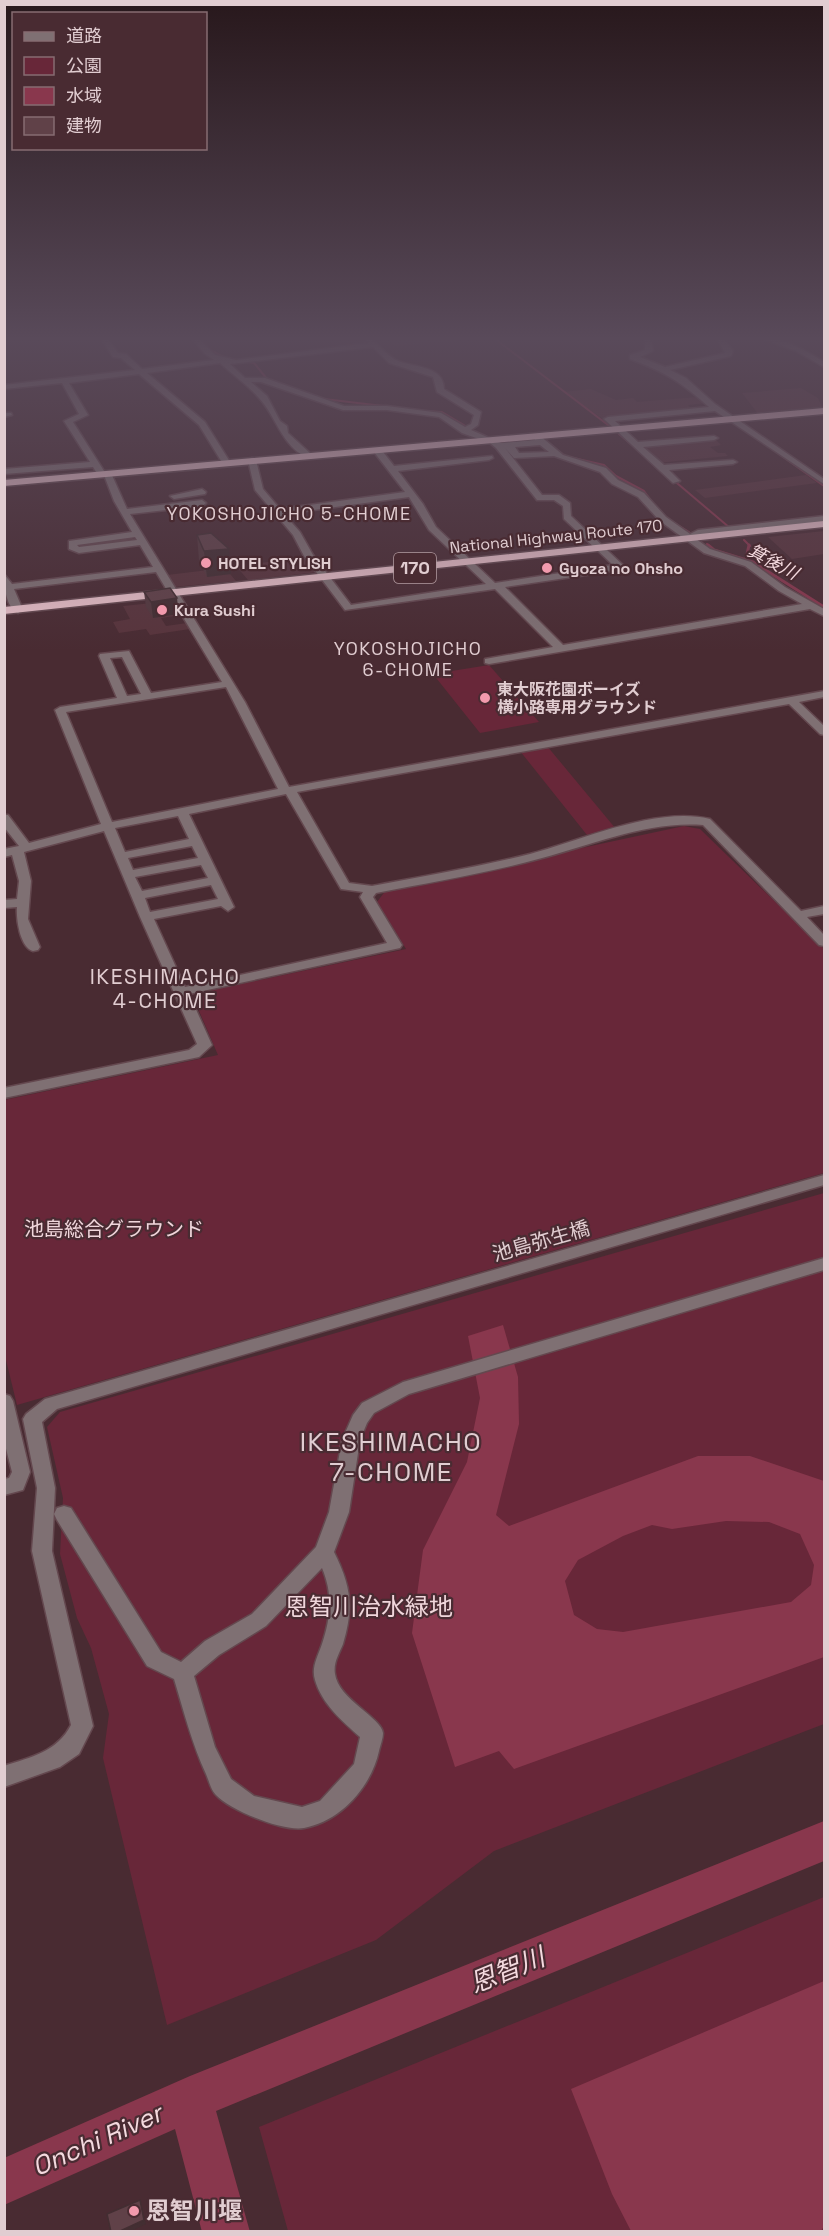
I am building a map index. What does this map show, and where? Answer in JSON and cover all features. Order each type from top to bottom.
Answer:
[{"type":"highway","points":[[4,483],[101,470],[472,442]]},
{"type":"highway","points":[[479,442],[510,442]]},
{"type":"highway","name":"National Highway Route 170","points":[[4,611],[825,524]]},
{"type":"street","points":[[82,442],[243,708],[288,791],[345,886],[372,890],[536,856],[598,838],[687,819],[706,822],[825,942]]},
{"type":"street","points":[[214,442],[226,462]]},
{"type":"street","points":[[292,442],[308,456]]},
{"type":"street","points":[[392,469],[491,460],[476,442]]},
{"type":"street","points":[[492,442],[509,445],[522,442]]},
{"type":"street","points":[[542,442],[555,454],[603,470],[615,482],[641,495],[663,519],[717,555],[748,564],[810,606],[825,613]]},
{"type":"street","points":[[634,442],[676,481]]},
{"type":"street","points":[[637,445],[666,442]]},
{"type":"street","points":[[766,442],[825,482]]},
{"type":"street","points":[[252,460],[259,490],[280,512],[348,608],[620,567],[603,548],[567,517],[567,505],[556,497],[540,498],[496,444]]},
{"type":"street","points":[[509,445],[517,456],[524,458],[555,454]]},
{"type":"street","points":[[377,450],[432,528],[471,562],[560,648]]},
{"type":"street","points":[[661,468],[733,462]]},
{"type":"street","points":[[4,472],[101,470]]},
{"type":"street","points":[[174,496],[202,492]]},
{"type":"street","points":[[127,516],[192,512],[194,504],[187,494]]},
{"type":"street","points":[[280,512],[410,494]]},
{"type":"street","points":[[691,538],[698,533],[825,519]]},
{"type":"street","points":[[691,538],[710,542],[825,529]]},
{"type":"street","points":[[141,538],[79,550],[74,549],[72,543],[141,538]]},
{"type":"street","points":[[9,587],[159,569]]},
{"type":"street","points":[[4,577],[18,610]]},
{"type":"street","points":[[489,661],[810,606]]},
{"type":"street","points":[[123,700],[104,656],[125,653],[147,696]]},
{"type":"street","points":[[4,1093],[194,1054],[205,1046],[146,917],[60,710],[228,684]]},
{"type":"street","points":[[16,850],[109,826],[288,791],[825,694]]},
{"type":"street","points":[[790,699],[825,732]]},
{"type":"street","points":[[146,917],[227,904],[183,813]]},
{"type":"street","points":[[4,818],[25,877],[22,919],[33,948]]},
{"type":"street","points":[[121,856],[197,841]]},
{"type":"street","points":[[129,874],[206,860]]},
{"type":"street","points":[[138,896],[215,880]]},
{"type":"street","points":[[181,992],[394,945],[366,897],[372,890]]},
{"type":"street","points":[[4,904],[23,903]]},
{"type":"street","points":[[799,915],[825,910]]},
{"type":"street","name":"池島弥生橋","points":[[32,1419],[51,1404],[67,1398],[825,1180]]},
{"type":"street","points":[[183,1673],[212,1648],[259,1620],[324,1552],[339,1512],[351,1440],[364,1414],[384,1398],[402,1389],[825,1264]]},
{"type":"street","points":[[4,1777],[52,1760],[71,1748],[82,1726],[42,1551],[46,1488],[32,1419],[6,1406]]},
{"type":"street","points":[[4,1487],[16,1484],[21,1472],[6,1406]]},
{"type":"street","points":[[64,1514],[154,1659],[183,1673],[205,1749],[223,1787],[248,1805],[274,1814],[302,1818],[327,1809],[348,1789],[364,1769],[372,1733],[347,1712],[329,1687],[324,1672],[342,1597],[337,1577],[324,1552]]},
{"type":"shaded area","points":[[679,442],[718,442],[721,445],[710,447],[728,456],[657,463],[639,446]]},
{"type":"shaded area","points":[[806,475],[817,483],[705,498],[695,490]]},
{"type":"shaded area","points":[[824,531],[824,554],[792,559],[768,537]]},
{"type":"shaded area","points":[[306,557],[319,572],[248,580],[236,566]]},
{"type":"shaded area","points":[[225,568],[236,581],[174,587],[167,575]]},
{"type":"shaded area","points":[[172,601],[181,615],[161,618],[166,626],[187,623],[190,629],[150,635],[146,629],[119,633],[113,622],[130,619],[123,606]]},
{"type":"green space","name":"東大阪花園ボーイズ 横小路専用グラウンド","points":[[489,665],[539,722],[480,733],[433,674]]},
{"type":"green space","points":[[547,746],[616,829],[587,835],[520,751]]},
{"type":"green space","name":"池島総合グラウンド","points":[[684,826],[700,829],[824,949],[824,1173],[17,1405],[4,1352],[4,1100],[218,1055],[196,1004],[208,991],[406,949],[377,902],[386,890]]},
{"type":"green space","name":"恩智川治水緑地","points":[[824,1193],[824,1724],[494,1851],[376,1940],[167,2025],[103,1758],[109,1714],[91,1648],[77,1618],[60,1554],[63,1498],[47,1427],[60,1412]]},
{"type":"green space","points":[[824,1897],[824,2231],[288,2231],[259,2127]]},
{"type":"water","points":[[503,1325],[518,1377],[519,1424],[496,1515],[509,1526],[698,1456],[750,1456],[824,1481],[824,1657],[514,1769],[499,1751],[455,1767],[412,1633],[423,1550],[467,1462],[480,1398],[468,1336]],"holes":[[[726,1521],[769,1522],[800,1534],[814,1565],[811,1585],[791,1602],[623,1632],[597,1629],[574,1615],[565,1581],[578,1560],[623,1536],[652,1525],[672,1529]]]},
{"type":"water","points":[[824,1981],[824,2226],[821,2231],[631,2231],[612,2194],[571,2089]]},
{"type":"building","points":[[211,533],[229,549],[204,551],[197,535]]},
{"type":"building","points":[[170,588],[177,598],[151,602],[144,592]]},
{"type":"building","name":"恩智川堰","points":[[140,2200],[144,2220],[118,2232],[111,2232],[107,2214]]},
{"type":"waterway","points":[[629,442],[730,528]]},
{"type":"waterway","name":"箕後川","points":[[557,450],[565,456],[604,465],[616,476],[644,491],[652,502]]},
{"type":"waterway","points":[[779,454],[824,486]]},
{"type":"waterway","name":"箕後川","points":[[676,524],[689,532]]},
{"type":"waterway","points":[[744,540],[749,545]]},
{"type":"waterway","name":"箕後川","points":[[708,545],[714,550],[753,562],[824,607]]},
{"type":"waterway","points":[[746,559],[749,545]]},
{"type":"waterway","name":"恩智川","points":[[190,2099],[824,1841]]},
{"type":"waterway","name":"Onchi River","points":[[4,2182],[190,2099]]},
{"type":"waterway","points":[[190,2099],[226,2232]]},
{"type":"place","name":"HOTEL STYLISH","points":[[206,563]]},
{"type":"place","name":"Gyoza no Ohsho","points":[[547,568]]},
{"type":"place","name":"Kura Sushi","points":[[162,610]]},
{"type":"place","name":"東大阪花園ボーイズ 横小路専用グラウンド","points":[[485,698]]},
{"type":"place","name":"恩智川堰","points":[[134,2211]]},
{"type":"district","name":"YOKOSHOJICHO 5-CHOME","points":[[289,514]]},
{"type":"district","name":"YOKOSHOJICHO 6-CHOME","points":[[408,659]]},
{"type":"district","name":"IKESHIMACHO 4-CHOME","points":[[165,989]]},
{"type":"district","name":"IKESHIMACHO 7-CHOME","points":[[391,1457]]}]
